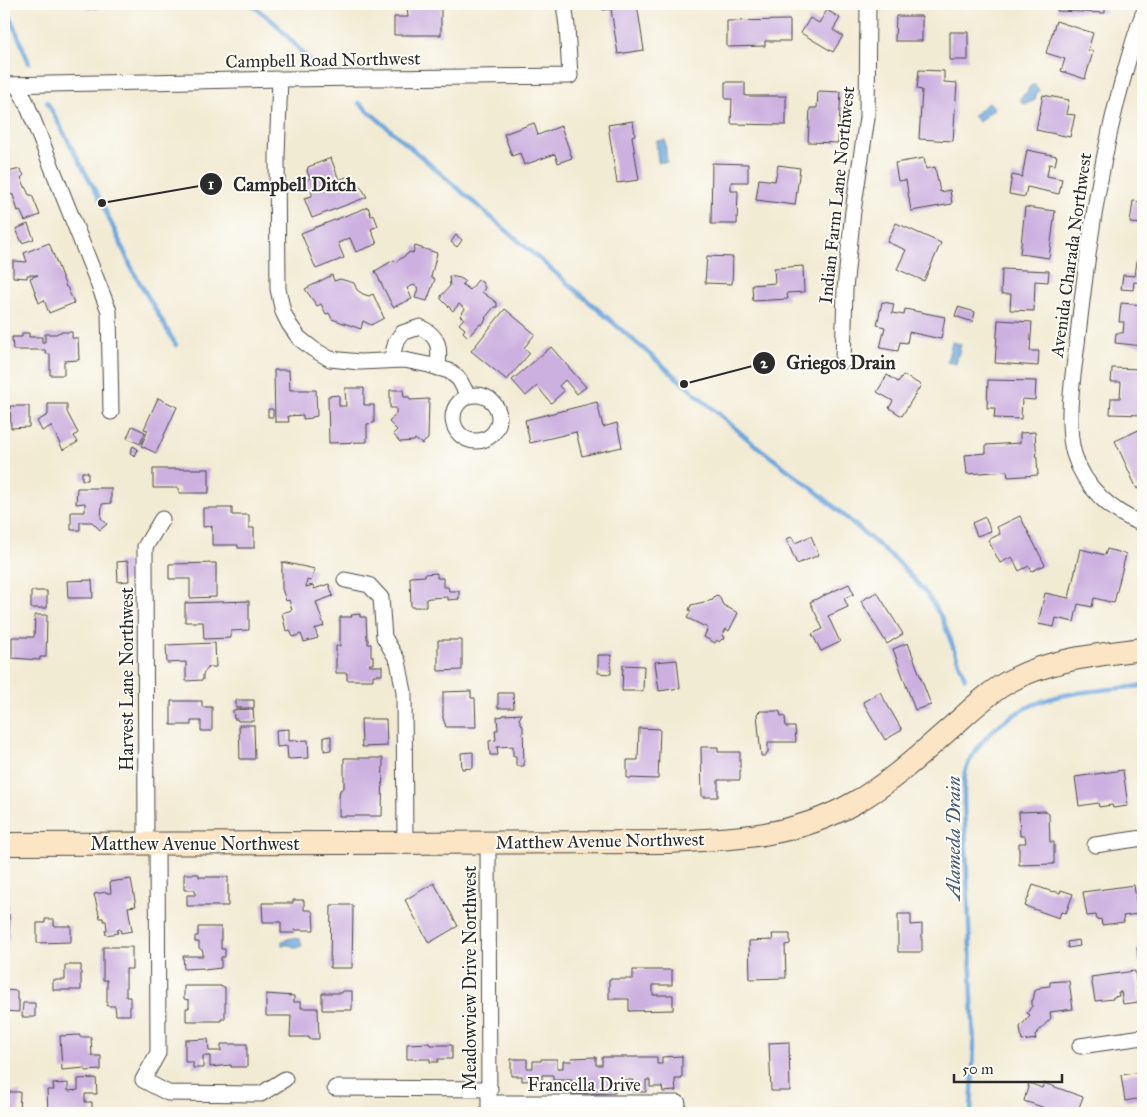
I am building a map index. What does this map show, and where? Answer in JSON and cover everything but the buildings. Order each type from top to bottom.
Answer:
[{"type":"street","name":"Campbell Road Northwest","points":[[10,85],[280,79],[570,76],[568,26],[564,4]]},
{"type":"street","name":"Indian Farm Lane Northwest","points":[[843,360],[845,289],[853,211],[867,118],[868,4]]},
{"type":"street","name":"Avenida Charada Northwest","points":[[1143,14],[1128,58],[1106,147],[1090,234],[1073,376],[1070,428],[1073,453],[1082,475],[1098,496],[1117,511],[1143,524]]},
{"type":"street","points":[[280,79],[277,155],[278,289],[283,312],[299,338],[313,349],[330,358],[360,362],[404,360],[449,371],[459,380],[468,396]]},
{"type":"street","points":[[10,85],[26,102],[109,311],[111,412]]},
{"type":"street","points":[[391,360],[396,342],[402,333],[420,327],[436,340],[440,349],[438,368]]},
{"type":"street","name":"Harvest Lane Northwest","points":[[162,519],[145,547],[158,1053],[143,1080],[168,1093],[261,1094],[285,1079]]},
{"type":"street","points":[[346,580],[369,585],[381,598],[384,638],[398,661],[404,692],[405,843]]},
{"type":"street","name":"Matthew Avenue Northwest","points":[[4,844],[658,842],[730,840],[762,836],[795,828],[853,804],[898,774],[989,694],[1008,682],[1033,670],[1066,661],[1143,649]]},
{"type":"street","points":[[1096,845],[1143,838]]},
{"type":"street","name":"Meadowview Drive Northwest","points":[[488,842],[490,1102]]},
{"type":"street","points":[[1080,1046],[1143,1037]]},
{"type":"street","name":"Francella Drive","points":[[335,1088],[490,1102],[678,1103]]},
{"type":"water","points":[[1033,85],[1039,90],[1035,100],[1026,104],[1022,103],[1020,98]]},
{"type":"water","points":[[989,102],[995,108],[979,122],[973,116]]},
{"type":"water","points":[[665,140],[667,162],[658,162],[656,141]]},
{"type":"water","points":[[952,342],[961,344],[956,364],[947,362]]},
{"type":"water","points":[[291,938],[300,939],[302,946],[297,948],[282,945],[282,941]]},
{"type":"waterway","points":[[5,4],[29,63]]},
{"type":"waterway","points":[[251,4],[275,23],[310,61]]},
{"type":"waterway","points":[[47,102],[102,203],[133,271],[176,345]]},
{"type":"waterway","points":[[359,103],[750,441],[818,493],[900,564],[927,594],[942,618],[965,678]]},
{"type":"waterway","name":"Alameda Drain","points":[[971,1113],[974,1046],[964,803],[966,769],[983,741],[1008,718],[1023,710],[1038,703],[1071,694],[1143,686]]},
{"type":"place","name":"Campbell Ditch","points":[[102,203]]},
{"type":"place","name":"Griegos Drain","points":[[684,384]]}]
